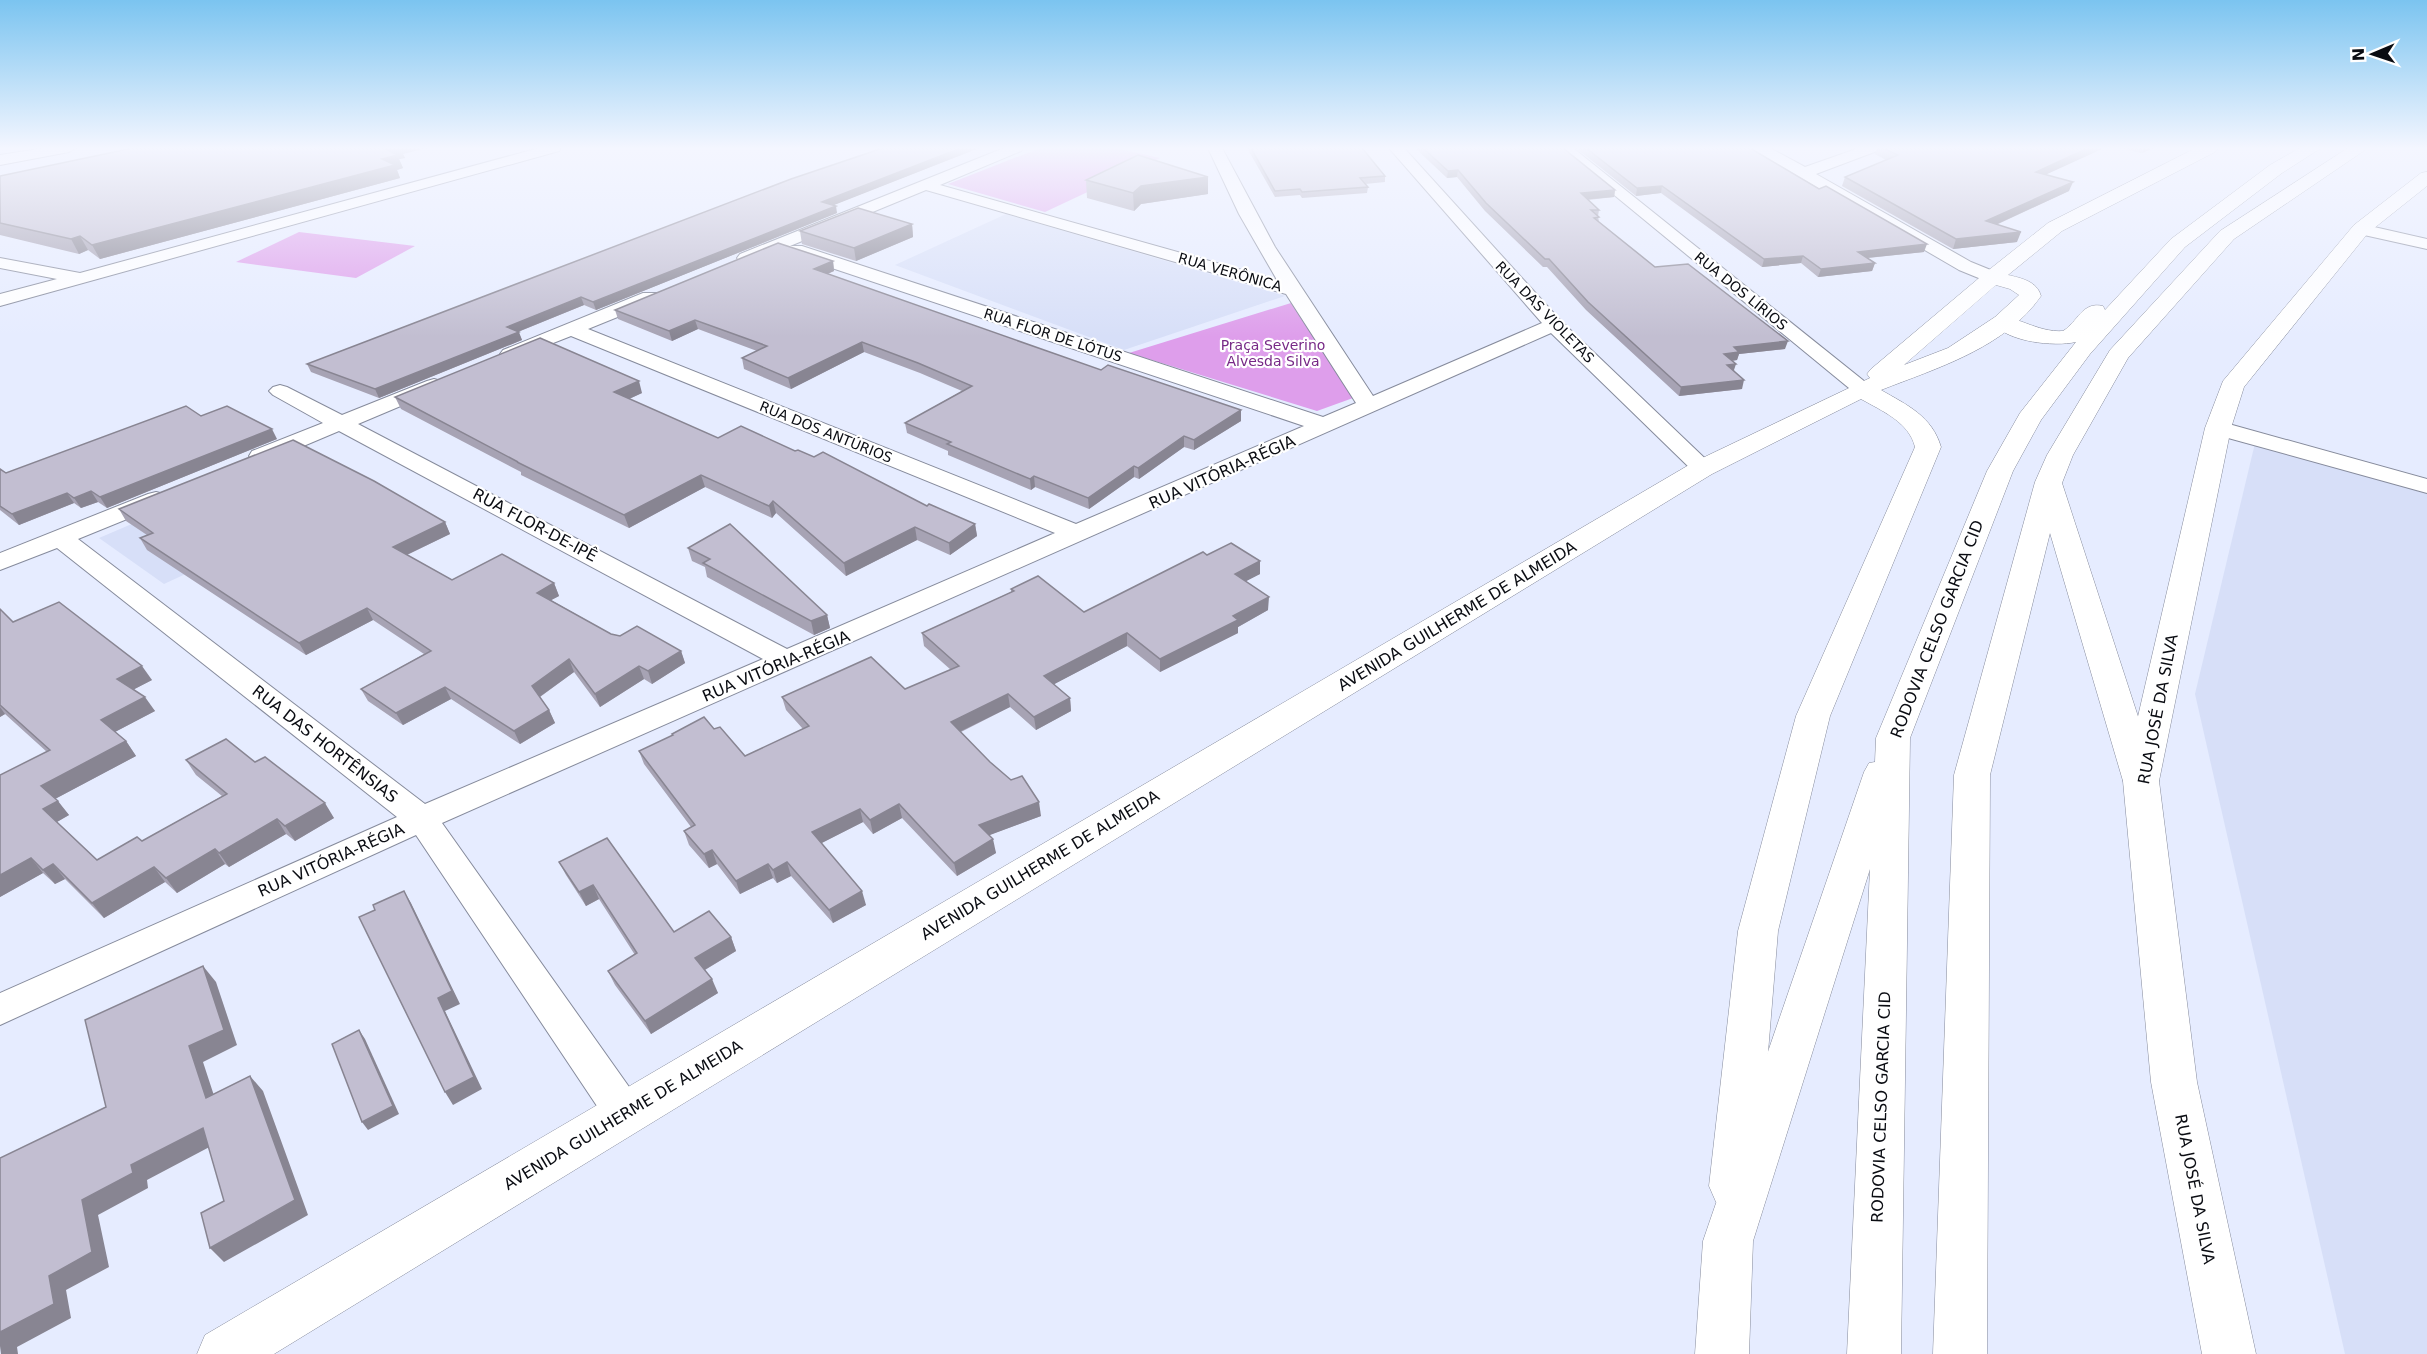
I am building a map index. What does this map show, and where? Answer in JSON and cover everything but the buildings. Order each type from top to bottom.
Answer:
[{"type":"main road","name":"AVENIDA GUILHERME DE ALMEIDA","points":[[1862,389],[1992,277],[2055,227],[2086,211]]},
{"type":"main road","name":"RODOVIA CELSO GARCIA CID","points":[[1874,1354],[1893,738],[2000,471],[2029,418],[2082,349],[2178,243],[2220,211]]},
{"type":"main road","points":[[1960,1354],[1972,775],[2049,482],[2060,454],[2118,355],[2228,236],[2265,211]]},
{"type":"main road","name":"RUA JOSÉ DA SILVA","points":[[2229,1354],[2174,1082],[2141,781],[2218,428],[2232,386],[2361,229],[2384,211]]},
{"type":"main road","points":[[2003,322],[2022,332],[2040,336],[2058,338],[2073,335],[2132,270],[2178,243]]},
{"type":"main road","name":"AVENIDA GUILHERME DE ALMEIDA","points":[[224,1354],[1703,468],[1862,389],[1956,353],[2003,322],[2030,296],[2029,291],[1992,277]]},
{"type":"main road","points":[[1722,1354],[1728,1241],[1758,931],[1812,716],[1929,447],[1924,432],[1904,414],[1862,389]]},
{"type":"main road","points":[[2049,482],[2141,781]]},
{"type":"main road","points":[[1728,1241],[1893,738]]},
{"type":"street","points":[[0,300],[324,211]]},
{"type":"street","points":[[724,267],[860,211]]},
{"type":"street","name":"RUA VERÔNICA","points":[[1016,211],[1293,290]]},
{"type":"street","points":[[1248,211],[1293,290],[1369,406]]},
{"type":"street","name":"RUA DAS VIOLETAS","points":[[1452,211],[1554,325],[1703,468]]},
{"type":"street","name":"RUA DOS LÍRIOS","points":[[1642,211],[1862,389]]},
{"type":"street","points":[[1870,211],[1965,266],[1992,277]]},
{"type":"street","points":[[2361,229],[2427,243]]},
{"type":"street","name":"RUA FLOR DE LÓTUS","points":[[779,244],[1327,426]]},
{"type":"street","points":[[0,262],[81,278]]},
{"type":"street","points":[[495,360],[669,289]]},
{"type":"street","name":"RUA VITÓRIA-RÉGIA","points":[[0,1009],[422,819],[1080,534],[1554,325]]},
{"type":"street","name":"RUA DOS ANTÚRIOS","points":[[571,329],[1080,534]]},
{"type":"street","points":[[245,462],[452,378]]},
{"type":"street","name":"RUA FLOR-DE-IPÊ","points":[[280,391],[343,422],[788,661]]},
{"type":"street","points":[[2218,428],[2427,486]]},
{"type":"street","points":[[0,562],[169,494]]},
{"type":"street","name":"RUA DAS HORTÊNSIAS","points":[[60,538],[422,819],[625,1114]]},
{"type":"shaded area","points":[[1006,214],[1285,296],[1124,350],[895,265]]},
{"type":"shaded area","points":[[2256,439],[2427,487],[2427,1354],[2345,1354],[2195,694]]},
{"type":"shaded area","points":[[230,482],[291,525],[164,584],[99,538]]},
{"type":"green space","points":[[299,232],[415,246],[356,278],[236,262]]},
{"type":"green space","name":"Praça Severino Alvesda Silva","points":[[1291,303],[1353,398],[1317,411],[1129,353]]}]
